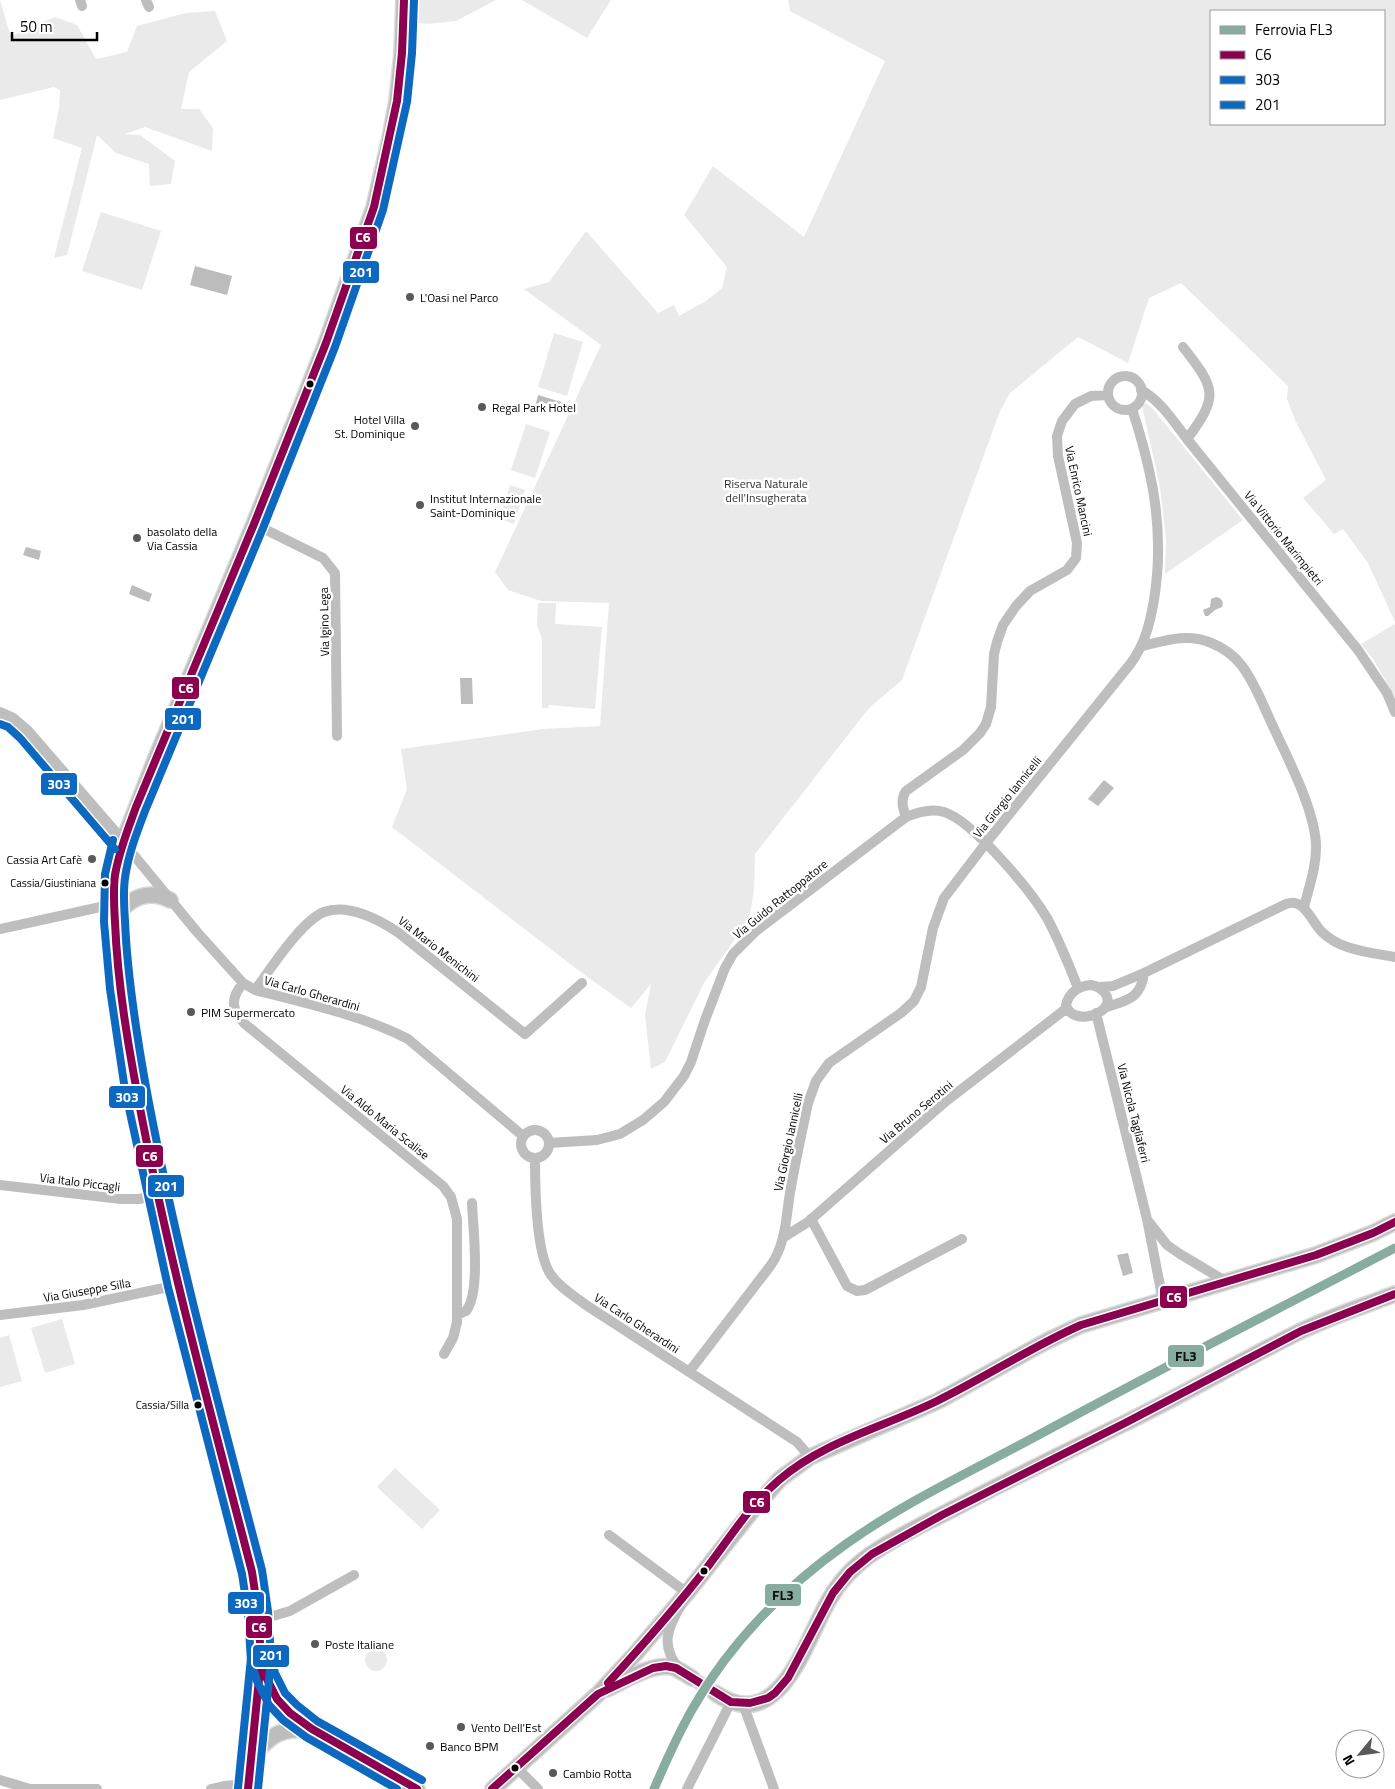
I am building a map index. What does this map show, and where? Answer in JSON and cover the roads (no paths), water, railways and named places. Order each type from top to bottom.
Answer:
[{"type":"main road","points":[[249,1787],[261,1659],[255,1586],[248,1552],[178,1285],[135,1089],[116,953],[115,875],[123,842],[155,760],[254,524],[326,342],[374,207],[396,111],[402,62],[404,0]]},
{"type":"main road","points":[[114,910],[145,895],[151,894],[170,900]]},
{"type":"main road","points":[[493,1789],[598,1694],[636,1653],[777,1482],[810,1457],[938,1401],[1064,1332],[1081,1325],[1316,1255],[1373,1233],[1395,1222]]},
{"type":"main road","points":[[714,1693],[737,1703],[758,1702],[768,1698],[782,1687],[833,1593],[850,1572],[872,1554],[942,1514],[1133,1419],[1301,1331],[1395,1294]]},
{"type":"main road","points":[[261,1659],[266,1678],[276,1699],[290,1713],[312,1729],[418,1789]]},
{"type":"main road","points":[[598,1694],[654,1668],[666,1666],[686,1675]]},
{"type":"main road","points":[[252,1757],[273,1736],[294,1729],[312,1729]]},
{"type":"street","points":[[1183,347],[1203,373],[1210,392],[1206,412],[1187,440]]},
{"type":"street","points":[[1126,376],[1136,380],[1142,390],[1140,401],[1132,409],[1122,410],[1116,408],[1108,395],[1111,384],[1115,380],[1126,376]]},
{"type":"street","name":"Via Vittorio Marimpietri","points":[[1142,390],[1162,406],[1187,440],[1358,650],[1382,685],[1395,712]]},
{"type":"street","name":"Via Enrico Mancini","points":[[906,817],[902,797],[906,791],[967,747],[984,728],[992,706],[994,654],[1003,625],[1010,614],[1030,591],[1067,570],[1076,558],[1077,543],[1058,456],[1057,436],[1062,421],[1075,404],[1091,396],[1108,395]]},
{"type":"street","name":"Via Giorgio Iannicelli","points":[[689,1372],[774,1262],[784,1237],[791,1186],[808,1103],[816,1081],[834,1059],[902,1013],[914,1001],[921,987],[933,928],[940,906],[947,894],[1131,664],[1142,646],[1149,623],[1156,586],[1158,530],[1156,501],[1150,468],[1132,409]]},
{"type":"street","name":"Via Igino Lega","points":[[254,524],[323,558],[335,573],[337,736]]},
{"type":"street","points":[[1142,646],[1175,638],[1200,639],[1226,651],[1237,660],[1246,672],[1296,779],[1314,827],[1316,857],[1304,907]]},
{"type":"street","points":[[0,713],[13,719],[27,731],[123,842]]},
{"type":"street","name":"Via Guido Rattoppatore","points":[[549,1143],[597,1140],[620,1134],[643,1120],[664,1102],[688,1069],[725,968],[733,954],[761,927],[906,817],[925,811],[945,812],[963,822],[986,843]]},
{"type":"street","name":"Via Carlo Gherardini","points":[[123,842],[170,900],[243,983],[255,990],[357,1019],[392,1031],[408,1039],[523,1136]]},
{"type":"street","points":[[986,843],[1042,910],[1058,940],[1078,988]]},
{"type":"street","points":[[1144,973],[1142,987],[1125,1001],[1106,1007],[1096,1014],[1077,1016],[1070,1013],[1067,1008],[1068,999],[1078,988],[1089,985],[1099,987],[1113,986],[1144,973],[1288,903],[1296,902],[1304,907],[1324,933],[1342,945],[1353,950],[1395,957]]},
{"type":"street","name":"Via Mario Menichini","points":[[255,990],[303,928],[324,912],[340,909],[356,912],[386,924],[524,1034],[582,983]]},
{"type":"street","points":[[0,929],[114,910]]},
{"type":"street","name":"Via Aldo Maria Scalise","points":[[243,983],[235,993],[234,1004],[238,1016],[245,1024],[443,1186],[451,1196],[457,1219],[457,1315],[454,1334],[444,1354]]},
{"type":"street","points":[[1099,987],[1108,1001],[1106,1007]]},
{"type":"street","name":"Via Bruno Serotini","points":[[784,1237],[812,1219],[945,1102],[1067,1008]]},
{"type":"street","name":"Via Nicola Tagliaferri","points":[[1096,1014],[1147,1219],[1163,1301]]},
{"type":"street","points":[[530,1130],[538,1130],[546,1135],[549,1143],[545,1154],[534,1158],[527,1156],[522,1151],[520,1143],[523,1136],[530,1130]]},
{"type":"street","name":"Via Carlo Gherardini","points":[[534,1158],[544,1263],[558,1284],[586,1305],[797,1442],[810,1457]]},
{"type":"street","name":"Via Italo Piccagli","points":[[0,1185],[121,1199],[158,1196]]},
{"type":"street","name":"Via Aldo Maria Scalise","points":[[457,1315],[466,1311],[472,1299],[475,1254],[472,1203]]},
{"type":"street","points":[[812,1219],[845,1282],[849,1288],[857,1291],[865,1290],[962,1239]]},
{"type":"street","name":"Via Nicola Tagliaferri","points":[[1147,1219],[1167,1245],[1227,1282]]},
{"type":"street","name":"Via Giuseppe Silla","points":[[0,1315],[83,1305],[178,1285]]},
{"type":"street","points":[[609,1535],[687,1592],[666,1639],[671,1656],[686,1675]]},
{"type":"street","points":[[259,1620],[290,1611],[354,1575]]},
{"type":"street","points":[[687,1789],[737,1703]]},
{"type":"street","points":[[737,1703],[774,1789]]},
{"type":"street","points":[[516,1768],[538,1789]]},
{"type":"street","points":[[0,1780],[30,1789],[96,1789]]},
{"type":"street","points":[[211,1789],[224,1786],[249,1787]]},
{"type":"tunnel","points":[[692,1678],[715,1693]]},
{"type":"rail line","name":"FL3","points":[[654,1789],[688,1718],[724,1661],[760,1618],[802,1579],[846,1544],[894,1513],[944,1485],[1395,1248]]},
{"type":"place","name":"L'Oasi nel Parco","points":[[410,297]]},
{"type":"place","name":"Regal Park Hotel","points":[[482,407]]},
{"type":"place","name":"Hotel Villa St. Dominique","points":[[415,426]]},
{"type":"place","name":"Institut Internazionale Saint-Dominique","points":[[420,505]]},
{"type":"place","name":"basolato della Via Cassia","points":[[137,538]]},
{"type":"place","name":"Cassia Art Cafè","points":[[92,859]]},
{"type":"place","name":"Cassia/Giustiniana","points":[[105,883]]},
{"type":"place","name":"PIM Supermercato","points":[[191,1012]]},
{"type":"place","name":"Cassia/Silla","points":[[198,1405]]},
{"type":"place","name":"Poste Italiane","points":[[315,1644]]},
{"type":"place","name":"Vento Dell'Est","points":[[461,1727]]},
{"type":"place","name":"Banco BPM","points":[[430,1746]]},
{"type":"place","name":"Cambio Rotta","points":[[553,1773]]},
{"type":"park label","name":"Riserva Naturale dell'Insugherata","points":[[766,490]]}]
